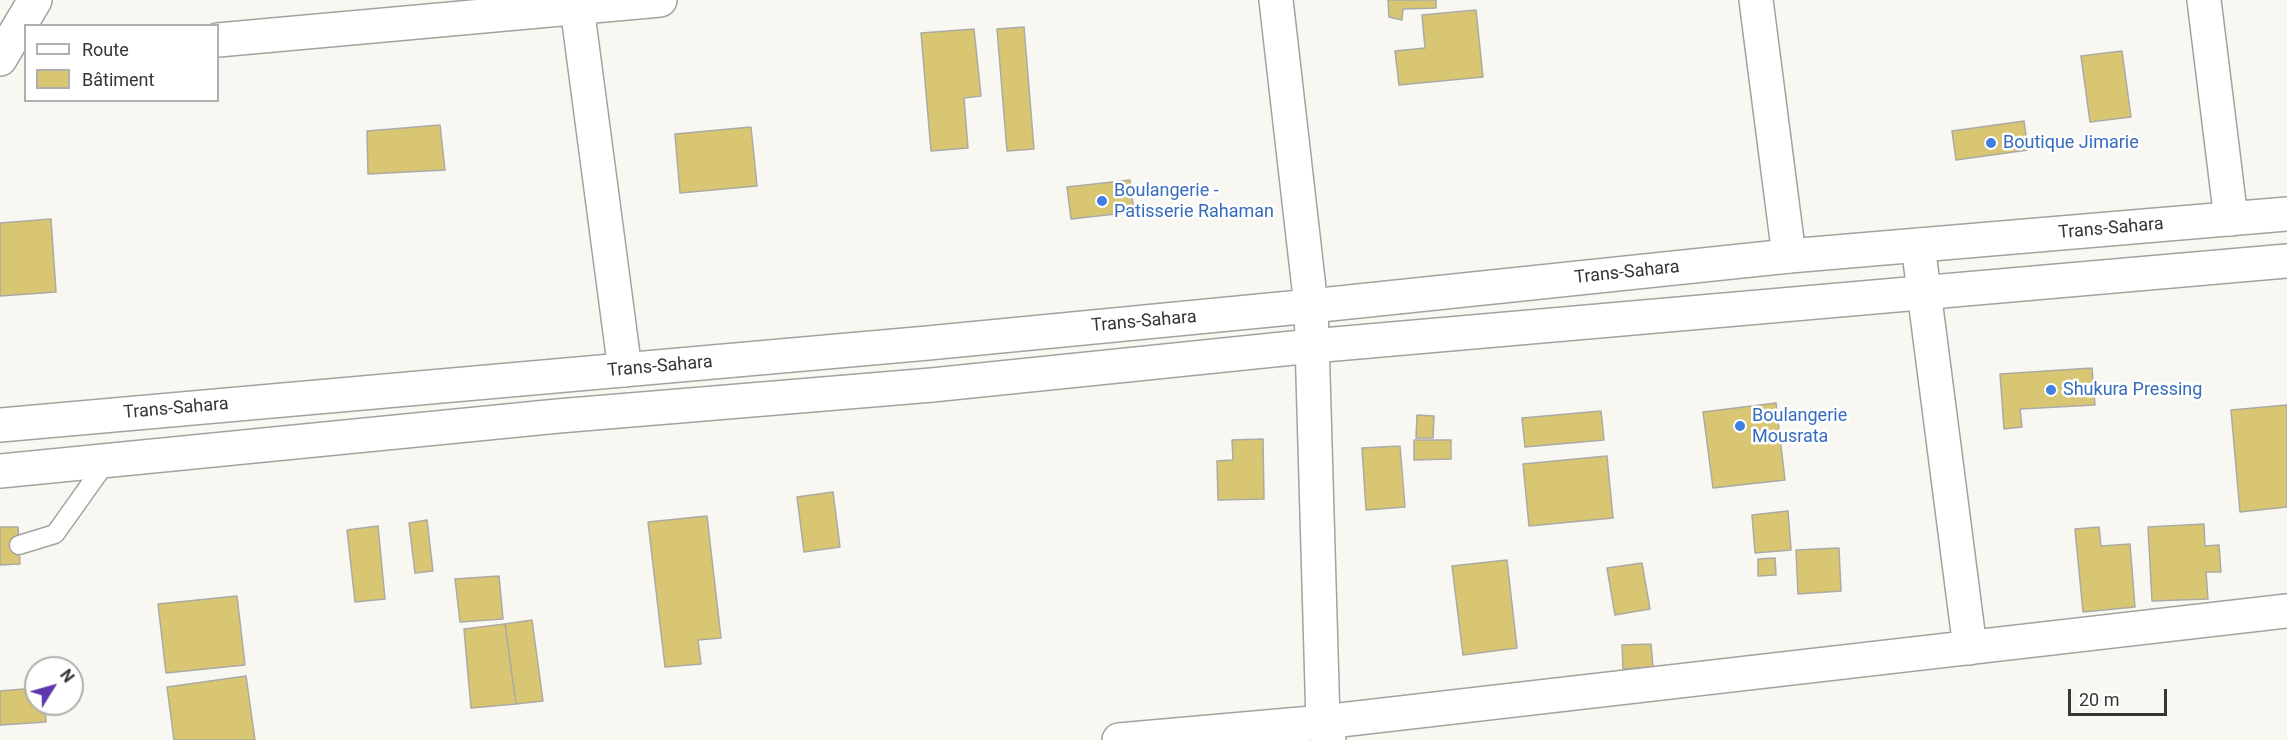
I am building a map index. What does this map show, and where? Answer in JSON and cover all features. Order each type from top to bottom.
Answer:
[{"type":"main road","points":[[0,59],[35,0]]},
{"type":"main road","points":[[219,40],[660,0]]},
{"type":"main road","points":[[1276,0],[1311,306],[1326,731]]},
{"type":"main road","points":[[1756,0],[1789,256]]},
{"type":"main road","points":[[2204,0],[2231,219]]},
{"type":"main road","points":[[577,8],[625,370]]},
{"type":"main road","points":[[0,59],[24,57]]},
{"type":"main road","name":"Trans-Sahara","points":[[0,425],[1311,306],[1789,256],[2287,214]]},
{"type":"main road","points":[[1918,245],[1970,648]]},
{"type":"main road","points":[[0,471],[558,416],[932,385],[1312,346],[2287,261]]},
{"type":"main road","points":[[928,342],[932,385]]},
{"type":"main road","points":[[556,376],[558,416]]},
{"type":"main road","points":[[1119,740],[1326,731],[1970,648],[2272,613],[2287,638]]},
{"type":"lane","points":[[19,545],[55,534],[107,461]]},
{"type":"building","points":[[1388,0],[1436,0],[1436,8],[1403,9],[1402,20],[1389,17]]},
{"type":"building","points":[[1476,10],[1483,77],[1399,85],[1395,51],[1425,48],[1422,15]]},
{"type":"building","points":[[1024,27],[1034,149],[1007,151],[997,29]]},
{"type":"building","points":[[974,29],[981,96],[964,98],[968,148],[931,151],[921,33]]},
{"type":"building","points":[[2122,51],[2131,117],[2090,122],[2081,56]]},
{"type":"building","points":[[2024,121],[2028,150],[1956,160],[1952,131]]},
{"type":"building","points":[[440,125],[445,170],[368,174],[367,131]]},
{"type":"building","points":[[751,127],[757,186],[680,193],[675,134]]},
{"type":"building","points":[[1130,180],[1134,212],[1071,219],[1067,187]]},
{"type":"building","points":[[51,219],[56,292],[0,296],[0,223]]},
{"type":"building","points":[[2092,368],[2095,405],[2020,409],[2022,427],[2004,429],[2000,374]]},
{"type":"building","points":[[1776,403],[1785,480],[1713,488],[1703,412]]},
{"type":"building","points":[[2287,405],[2287,507],[2240,512],[2231,410]]},
{"type":"building","points":[[1601,411],[1604,440],[1525,447],[1522,418]]},
{"type":"building","points":[[1417,415],[1434,416],[1433,438],[1416,438]]},
{"type":"building","points":[[1263,439],[1264,499],[1218,500],[1217,461],[1233,460],[1232,440]]},
{"type":"building","points":[[1414,440],[1451,440],[1451,459],[1414,460]]},
{"type":"building","points":[[1400,446],[1405,507],[1366,510],[1362,448]]},
{"type":"building","points":[[1607,456],[1613,518],[1529,526],[1523,464]]},
{"type":"building","points":[[833,492],[840,547],[804,552],[797,497]]},
{"type":"building","points":[[1788,511],[1791,550],[1755,553],[1752,515]]},
{"type":"building","points":[[707,516],[721,638],[698,640],[701,664],[665,667],[648,522]]},
{"type":"building","points":[[427,520],[433,571],[415,573],[409,523]]},
{"type":"building","points":[[2204,524],[2205,546],[2219,545],[2221,572],[2206,572],[2208,599],[2152,601],[2148,527]]},
{"type":"building","points":[[378,526],[385,599],[355,602],[347,530]]},
{"type":"building","points":[[0,527],[18,527],[20,564],[0,565]]},
{"type":"building","points":[[2099,527],[2101,546],[2130,544],[2135,607],[2083,612],[2075,529]]},
{"type":"building","points":[[1839,548],[1841,591],[1798,594],[1796,550]]},
{"type":"building","points":[[1775,558],[1776,575],[1758,576],[1758,559]]},
{"type":"building","points":[[1507,560],[1517,648],[1463,655],[1452,566]]},
{"type":"building","points":[[1642,563],[1650,609],[1615,615],[1607,568]]},
{"type":"building","points":[[499,576],[503,619],[460,622],[455,579]]},
{"type":"building","points":[[237,596],[245,665],[166,673],[158,604]]},
{"type":"building","points":[[532,620],[543,701],[516,704],[505,624]]},
{"type":"building","points":[[505,624],[516,704],[471,708],[464,629]]},
{"type":"building","points":[[1651,644],[1653,667],[1623,669],[1622,645]]},
{"type":"building","points":[[246,676],[255,740],[174,740],[167,687]]},
{"type":"building","points":[[24,689],[24,716],[46,716],[46,722],[0,725],[0,691]]},
{"type":"place","name":"Boutique Jimarie","points":[[1991,143]]},
{"type":"place","name":"Boulangerie - Patisserie Rahaman","points":[[1102,201]]},
{"type":"place","name":"Shukura Pressing","points":[[2051,390]]},
{"type":"place","name":"Boulangerie Mousrata","points":[[1740,426]]}]
